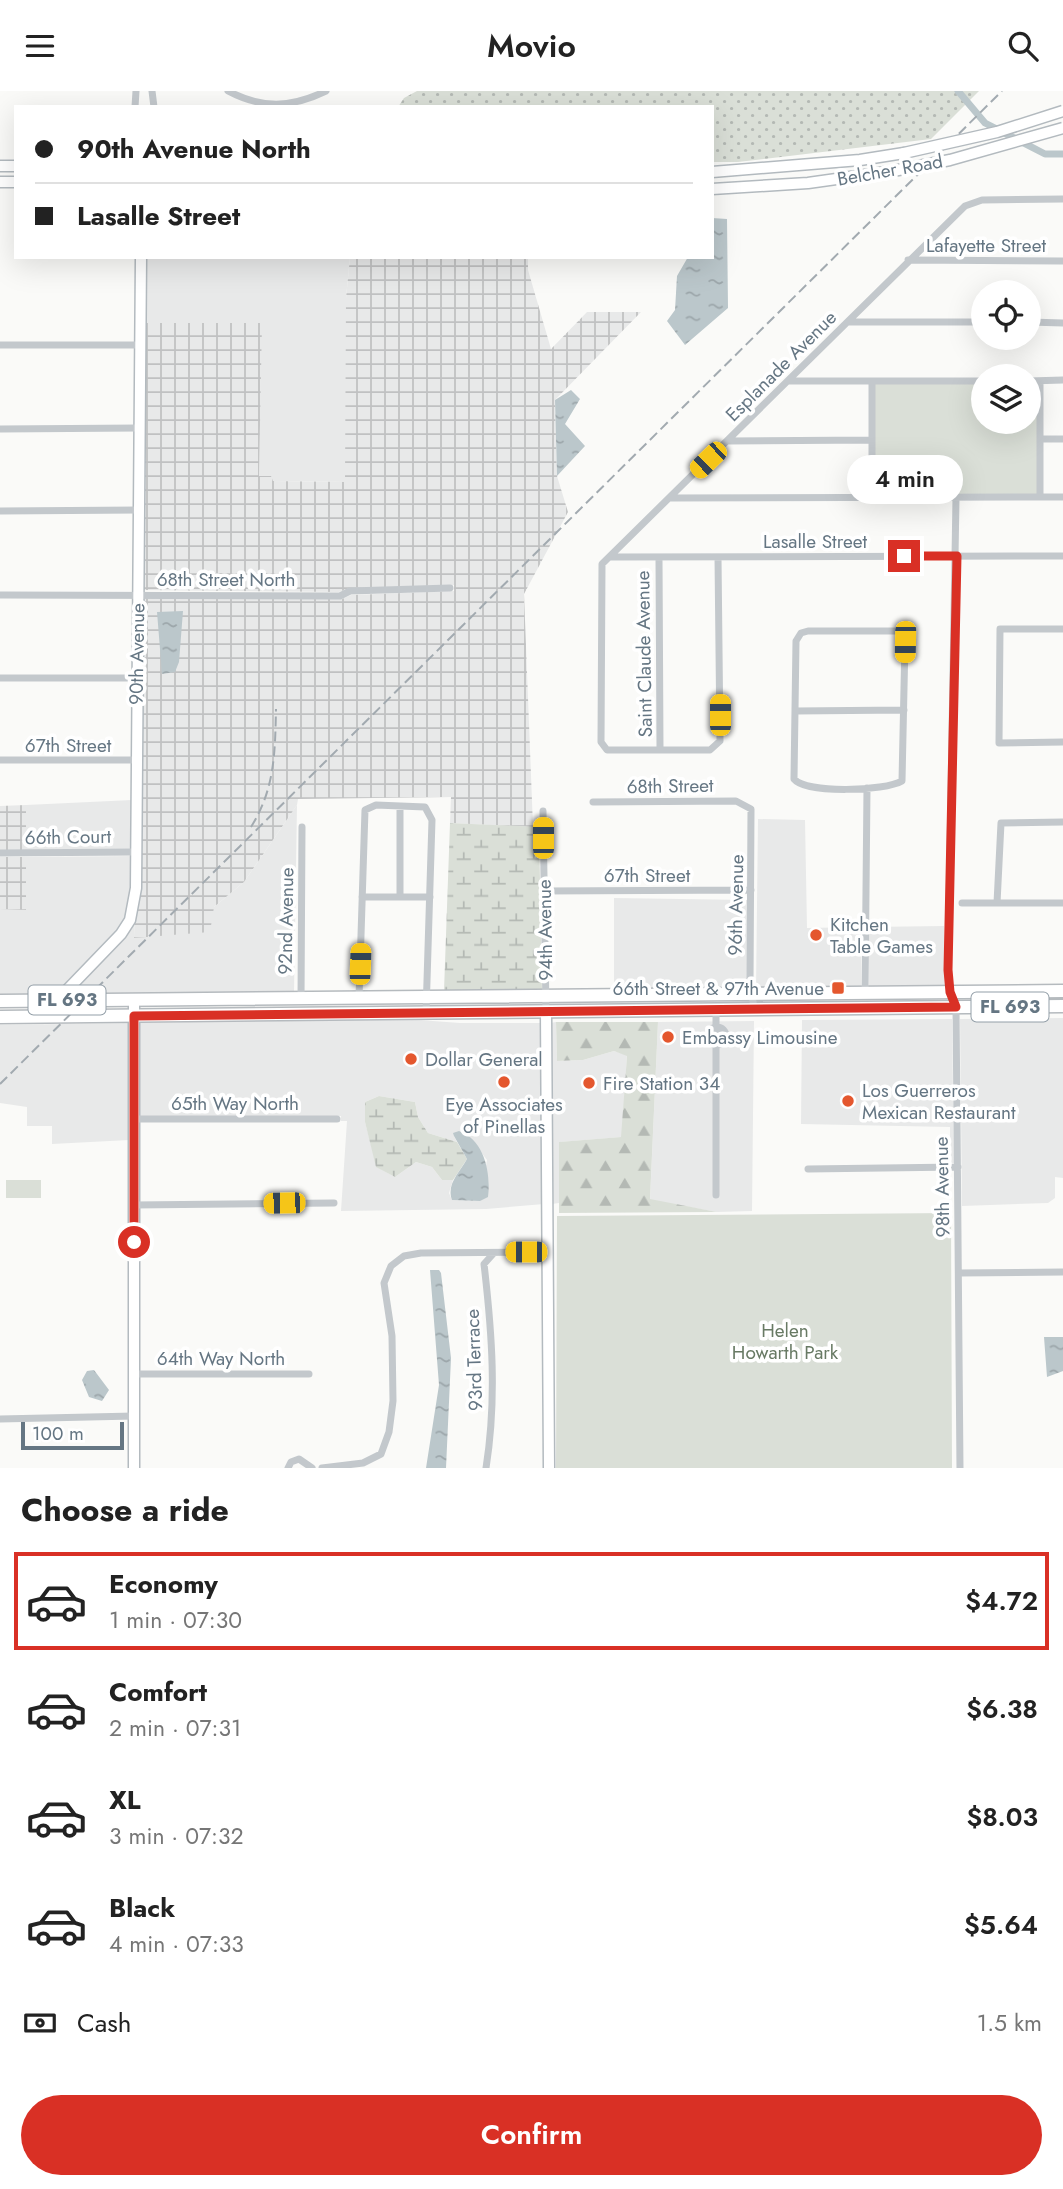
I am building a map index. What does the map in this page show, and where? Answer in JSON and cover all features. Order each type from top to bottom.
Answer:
[{"type":"main road","name":"FL 693","points":[[0,1002],[1063,991]]},
{"type":"main road","name":"FL 693","points":[[0,1017],[1063,1006]]},
{"type":"street","points":[[228,91],[248,101],[283,105],[326,91]]},
{"type":"street","name":"Belcher Road","points":[[714,172],[860,160],[904,153],[997,132],[1063,111]]},
{"type":"street","name":"Belcher Road","points":[[714,189],[808,183],[892,171],[950,160],[1063,128]]},
{"type":"street","name":"Esplanade Avenue","points":[[660,750],[607,750],[601,742],[600,570],[908,260],[974,201],[1063,199]]},
{"type":"street","name":"90th Avenue","points":[[42,1016],[121,934],[130,920],[136,888],[141,259]]},
{"type":"street","name":"Lafayette Street","points":[[908,260],[1063,261]]},
{"type":"street","points":[[847,322],[971,322]]},
{"type":"street","points":[[1041,322],[1063,323]]},
{"type":"street","points":[[0,345],[140,345]]},
{"type":"street","points":[[1041,381],[1063,380]]},
{"type":"street","points":[[788,381],[971,381]]},
{"type":"street","points":[[872,381],[872,498]]},
{"type":"street","points":[[0,429],[139,428]]},
{"type":"street","points":[[1040,434],[1040,497]]},
{"type":"street","points":[[1040,439],[1063,439]]},
{"type":"street","points":[[728,441],[872,440]]},
{"type":"street","points":[[669,498],[1063,497]]},
{"type":"street","name":"98th Avenue","points":[[956,498],[950,992],[956,1007],[960,1468]]},
{"type":"street","points":[[0,511],[139,510]]},
{"type":"street","name":"Lasalle Street","points":[[610,557],[1063,556]]},
{"type":"street","points":[[660,750],[709,750],[720,741],[718,557]]},
{"type":"street","name":"Saint Claude Avenue","points":[[659,558],[660,750]]},
{"type":"street","name":"68th Street North","points":[[0,595],[340,596],[350,591],[450,588]]},
{"type":"street","points":[[1063,629],[1000,629],[999,743],[1063,742]]},
{"type":"street","points":[[897,631],[902,635],[905,642],[902,781],[894,786],[867,789],[798,785],[794,779],[796,711],[796,641],[801,633],[897,631]]},
{"type":"street","points":[[0,678],[138,678]]},
{"type":"street","points":[[796,711],[904,710]]},
{"type":"street","name":"67th Street","points":[[0,760],[136,760]]},
{"type":"street","points":[[864,1008],[867,789]]},
{"type":"street","name":"68th Street","points":[[593,803],[736,801],[747,804]]},
{"type":"street","name":"96th Avenue","points":[[747,804],[754,817],[751,890],[754,1008]]},
{"type":"street","points":[[359,999],[365,810],[376,805],[425,807],[431,814],[426,1013]]},
{"type":"street","points":[[400,806],[400,897]]},
{"type":"street","name":"94th Avenue","points":[[543,811],[549,1468]]},
{"type":"street","points":[[998,902],[1001,824],[1063,822]]},
{"type":"street","name":"92nd Avenue","points":[[300,1015],[302,827]]},
{"type":"street","name":"66th Court","points":[[0,853],[136,852]]},
{"type":"street","name":"67th Street","points":[[543,891],[751,890]]},
{"type":"street","points":[[362,897],[430,897]]},
{"type":"street","points":[[962,903],[1063,903]]},
{"type":"street","points":[[134,1001],[134,1468]]},
{"type":"street","points":[[716,1009],[716,1195]]},
{"type":"street","name":"65th Way North","points":[[133,1119],[337,1119]]},
{"type":"street","points":[[808,1170],[958,1167]]},
{"type":"street","points":[[134,1205],[334,1203]]},
{"type":"street","points":[[322,1468],[363,1463],[381,1454],[389,1432],[393,1401],[392,1336],[384,1283],[391,1266],[404,1256],[421,1253],[547,1252]]},
{"type":"street","name":"93rd Terrace","points":[[485,1468],[494,1410],[493,1347],[484,1264],[493,1254]]},
{"type":"street","points":[[959,1273],[1063,1272]]},
{"type":"street","name":"64th Way North","points":[[133,1374],[309,1374]]},
{"type":"street","points":[[0,1419],[134,1416]]},
{"type":"street","points":[[288,1468],[291,1462],[299,1459],[312,1468]]},
{"type":"shaded area","points":[[145,259],[350,259],[346,298],[346,482],[273,481],[270,476],[259,477],[261,323],[144,323]]},
{"type":"shaded area","points":[[350,259],[528,259],[528,270],[551,349],[587,312],[641,312],[555,400],[557,476],[568,512],[524,594],[533,827],[450,823],[451,797],[298,799],[297,805],[244,882],[214,907],[210,932],[134,938],[142,597],[342,599],[351,595],[454,591],[454,585],[350,588],[339,592],[142,590],[144,323],[262,323],[259,476],[271,476],[273,481],[345,482],[346,298]]},
{"type":"shaded area","points":[[132,800],[132,849],[26,850],[26,805]]},
{"type":"shaded area","points":[[26,805],[26,850],[0,850],[0,806]]},
{"type":"shaded area","points":[[297,805],[294,992],[67,995],[134,918],[134,937],[214,907],[244,882]]},
{"type":"shaded area","points":[[758,819],[805,820],[807,928],[861,927],[861,989],[756,990]]},
{"type":"shaded area","points":[[132,856],[132,888],[126,919],[118,932],[56,995],[0,995],[0,909],[25,909],[26,857]]},
{"type":"shaded area","points":[[0,857],[26,857],[26,910],[0,909]]},
{"type":"shaded area","points":[[614,898],[747,900],[748,990],[614,990]]},
{"type":"shaded area","points":[[944,926],[945,989],[869,989],[869,927]]},
{"type":"shaded area","points":[[392,1018],[460,1023],[542,1023],[544,1204],[486,1209],[341,1211],[347,1121],[341,1121],[341,1116],[137,1116],[137,1023]],"holes":[[[379,1096],[415,1102],[418,1117],[428,1133],[457,1142],[454,1136],[471,1139],[487,1160],[480,1201],[452,1200],[449,1193],[453,1180],[442,1180],[432,1167],[416,1162],[395,1177],[377,1167],[365,1122],[365,1102]]]},
{"type":"shaded area","points":[[1063,1018],[1063,1178],[1055,1177],[1055,1198],[1048,1203],[962,1206],[960,1019]]},
{"type":"shaded area","points":[[952,1019],[954,1163],[950,1163],[950,1127],[801,1124],[802,1020]]},
{"type":"shaded area","points":[[754,1021],[752,1211],[717,1212],[650,1200],[658,1022]]},
{"type":"shaded area","points":[[556,1022],[557,1061],[583,1060],[614,1051],[627,1055],[622,1137],[560,1142],[559,1203],[552,1204],[550,1023]]},
{"type":"shaded area","points":[[129,1023],[129,1140],[52,1144],[52,1126],[27,1126],[27,1107],[0,1103],[0,1025]]},
{"type":"green space","points":[[417,91],[979,91],[931,139],[738,162],[714,162],[714,105],[399,105],[404,98]]},
{"type":"green space","points":[[1043,378],[1042,498],[869,500],[869,384],[971,379],[971,434],[1041,434]]},
{"type":"green space","points":[[450,823],[539,827],[542,990],[444,991]]},
{"type":"green space","points":[[556,1022],[658,1022],[650,1199],[717,1212],[559,1213],[559,1142],[621,1137],[627,1056],[614,1051],[583,1060],[557,1061]]},
{"type":"green space","points":[[379,1096],[415,1102],[418,1117],[428,1133],[457,1142],[467,1159],[453,1180],[442,1180],[432,1167],[416,1162],[395,1177],[376,1167],[365,1122],[365,1102]]},
{"type":"green space","points":[[6,1180],[41,1180],[41,1198],[6,1198]]},
{"type":"green space","name":"Helen Howarth Park","points":[[951,1213],[952,1468],[556,1468],[557,1216]]},
{"type":"water","points":[[714,218],[727,219],[728,308],[685,345],[667,321],[675,310],[677,276],[687,259],[714,259]]},
{"type":"water","points":[[571,390],[580,399],[565,424],[585,446],[557,476],[555,400]]},
{"type":"water","points":[[183,611],[179,662],[175,672],[162,674],[157,612]]},
{"type":"water","points":[[459,1131],[475,1142],[487,1168],[488,1197],[480,1201],[452,1200],[452,1183],[467,1159],[453,1133]]},
{"type":"water","points":[[430,1270],[439,1270],[441,1273],[451,1358],[446,1468],[426,1468],[439,1385]]},
{"type":"water","points":[[1044,1337],[1063,1337],[1063,1371],[1047,1377]]},
{"type":"water","points":[[94,1370],[109,1390],[102,1401],[89,1397],[82,1380],[87,1371]]},
{"type":"waterway","points":[[958,91],[985,123],[1045,154],[1063,154]]},
{"type":"railway","points":[[0,1084],[1002,91]]},
{"type":"railway","points":[[251,827],[265,799],[272,770],[276,709]]},
{"type":"place","name":"Kitchen Table Games","points":[[816,935]]},
{"type":"place","name":"66th Street & 97th Avenue","points":[[838,988]]},
{"type":"place","name":"Embassy Limousine","points":[[668,1037]]},
{"type":"place","name":"Dollar General","points":[[411,1059]]},
{"type":"place","name":"Eye Associates of Pinellas","points":[[504,1082]]},
{"type":"place","name":"Fire Station 34","points":[[589,1083]]},
{"type":"place","name":"Los Guerreros Mexican Restaurant","points":[[848,1101]]},
{"type":"route","points":[[134,1242],[134,1016],[956,1007],[950,992],[948,970],[957,556],[904,556]]}]
